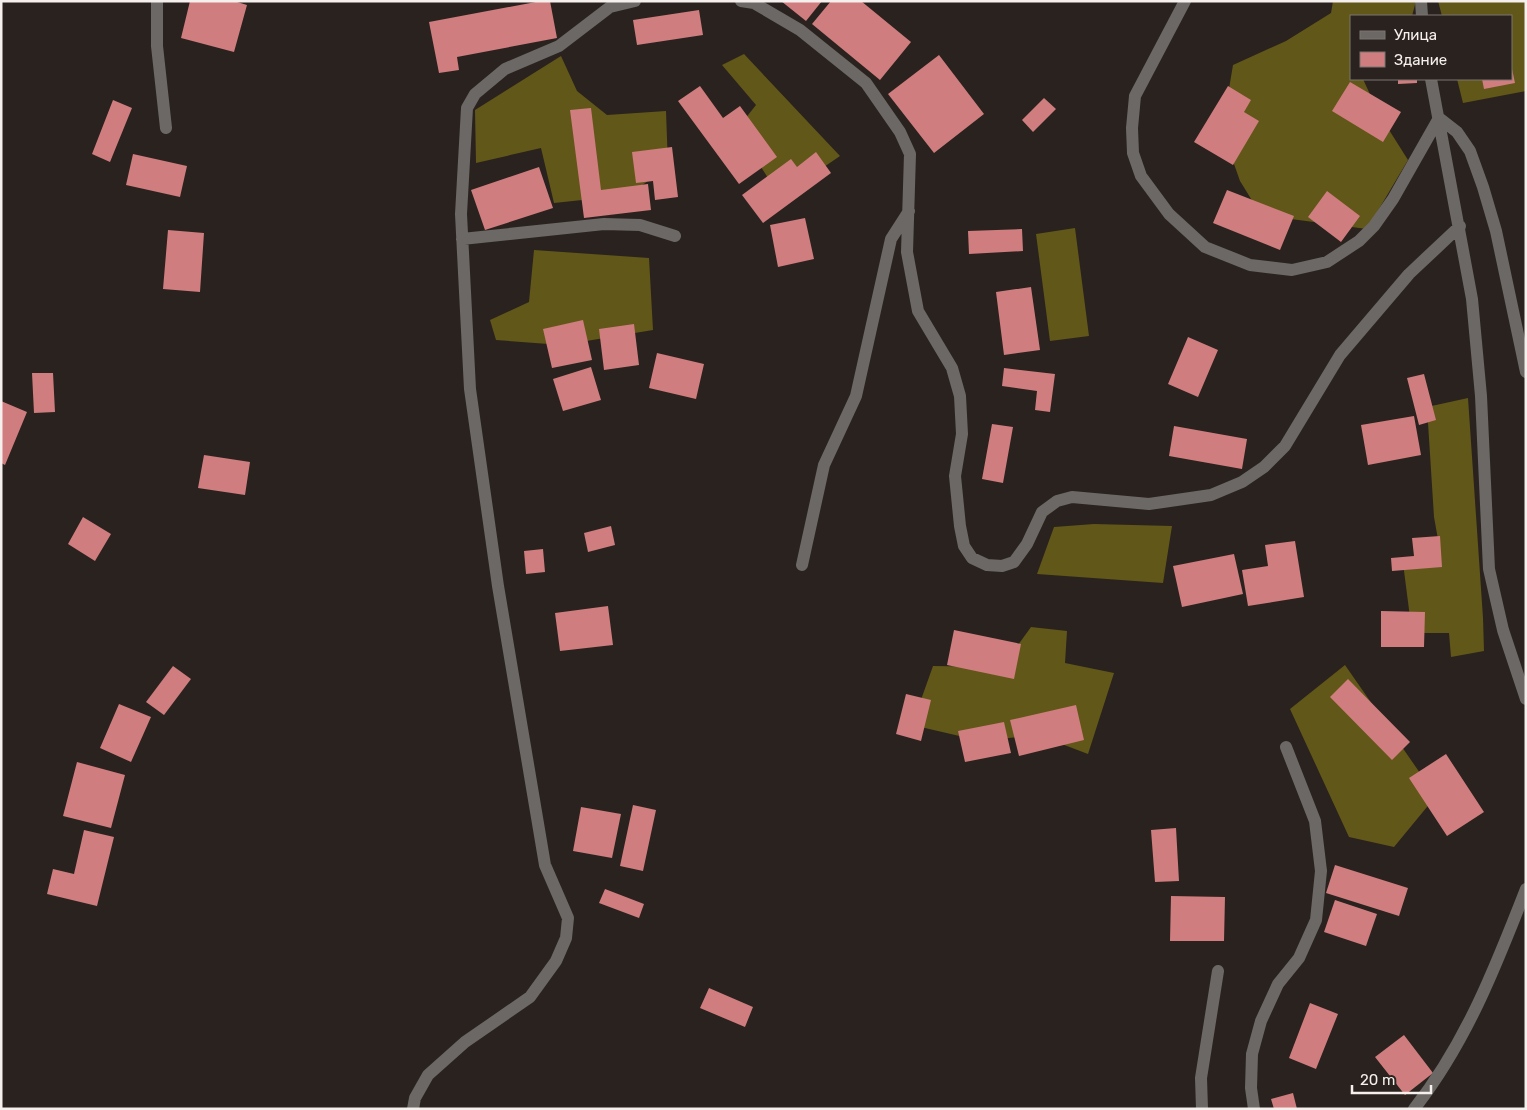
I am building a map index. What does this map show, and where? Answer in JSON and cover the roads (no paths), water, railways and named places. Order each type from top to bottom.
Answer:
[{"type":"street","points":[[157,1],[157,46],[166,128]]},
{"type":"street","points":[[413,1109],[415,1098],[428,1075],[465,1042],[530,997],[556,961],[566,938],[568,918],[546,865],[498,586],[470,389],[461,214],[464,125],[467,108],[475,94],[505,69],[559,46],[610,7],[635,1]]},
{"type":"street","points":[[741,1],[754,3],[800,30],[866,84],[900,132],[910,154],[910,211],[907,252],[918,311],[952,368],[960,396],[962,434],[956,476],[960,526],[964,546],[972,558],[987,565],[1002,566],[1014,562],[1027,544],[1042,512],[1057,501],[1072,497],[1149,504],[1211,495],[1242,482],[1264,468],[1285,446],[1340,355],[1409,274],[1460,226]]},
{"type":"street","points":[[1185,1],[1135,96],[1132,128],[1133,153],[1141,176],[1169,214],[1205,248],[1250,265],[1292,270],[1327,262],[1358,241],[1374,226],[1393,199],[1439,118]]},
{"type":"street","points":[[1420,1],[1422,15]]},
{"type":"street","points":[[1431,80],[1472,298],[1481,396],[1489,569],[1503,630],[1526,699]]},
{"type":"street","points":[[1439,118],[1457,132],[1470,151],[1483,187],[1496,231],[1526,372]]},
{"type":"street","points":[[802,565],[824,465],[856,396],[891,239],[910,211]]},
{"type":"street","points":[[462,239],[604,224],[640,225],[675,236]]},
{"type":"street","points":[[1254,1109],[1251,1088],[1252,1054],[1261,1021],[1278,984],[1299,958],[1316,920],[1321,871],[1314,821],[1286,747]]},
{"type":"street","points":[[1414,1109],[1428,1092],[1458,1042],[1491,979],[1526,889]]},
{"type":"street","points":[[1202,1109],[1201,1078],[1218,970]]}]
